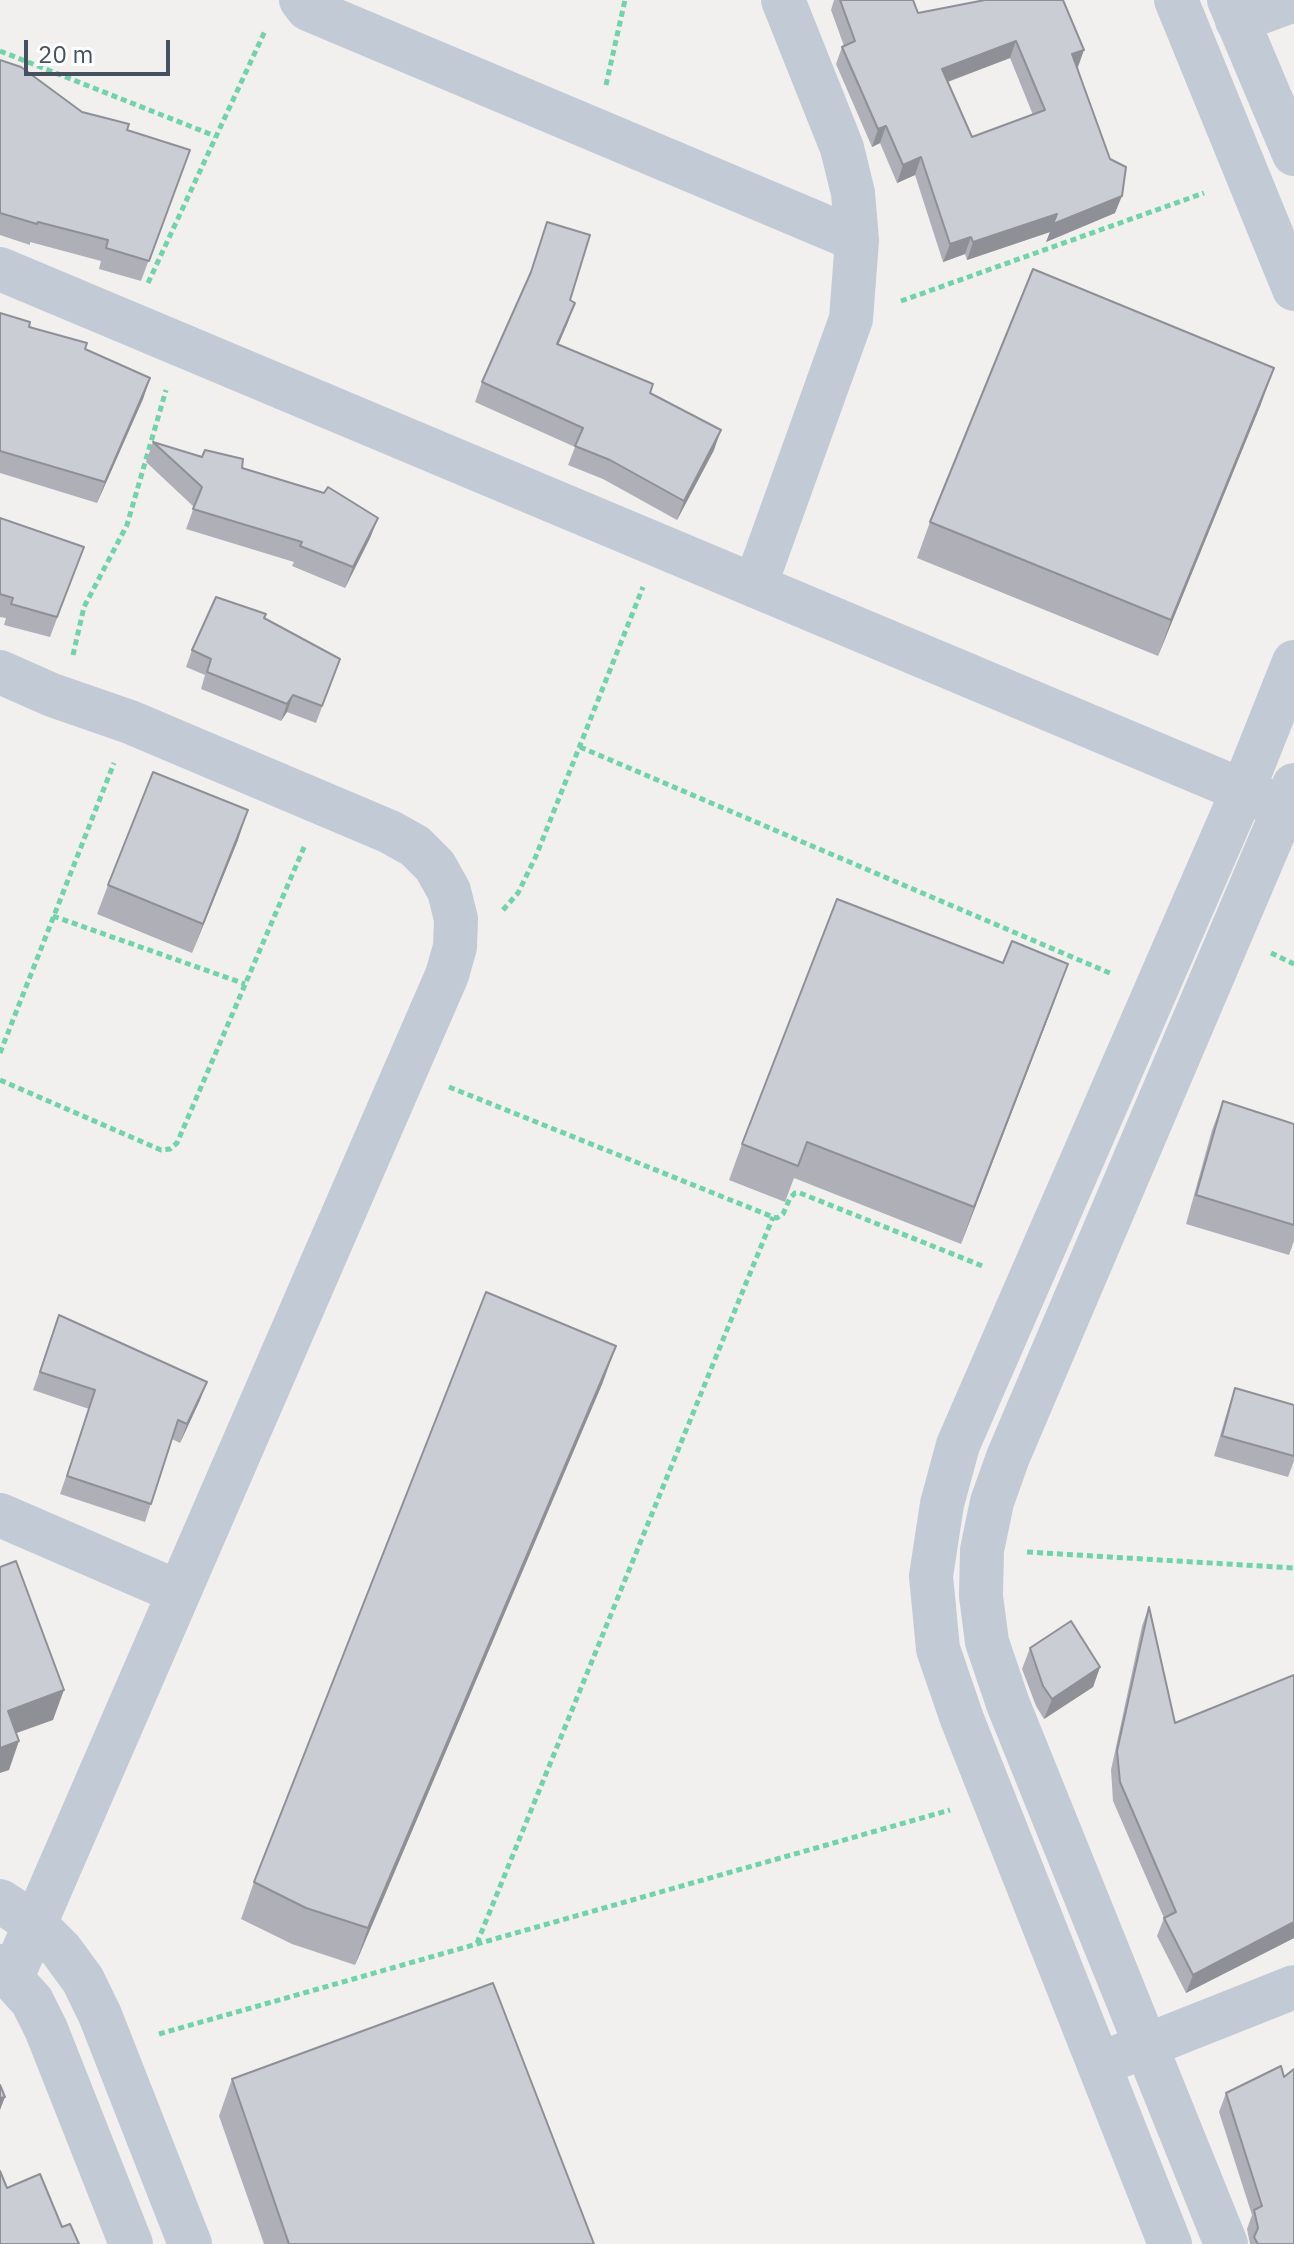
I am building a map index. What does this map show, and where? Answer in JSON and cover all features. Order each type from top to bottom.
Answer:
[{"type":"street","points":[[301,0],[308,9],[857,240]]},
{"type":"street","points":[[755,586],[851,319],[857,240],[853,193],[842,148],[783,0]]},
{"type":"street","points":[[1176,0],[1294,289]]},
{"type":"street","points":[[1294,0],[1233,10],[1294,154]]},
{"type":"street","points":[[0,269],[1243,790],[1289,796],[1031,1403],[992,1502],[982,1550],[981,1596],[987,1642],[1008,1704],[1226,2244]]},
{"type":"street","points":[[1170,2244],[938,1649],[931,1576],[942,1504],[958,1445],[1243,790],[1294,662]]},
{"type":"street","points":[[0,672],[52,695],[130,722],[390,832],[415,846],[435,866],[449,891],[456,919],[455,947],[447,975],[178,1592],[17,1912],[6,1971],[32,2001],[46,2029],[131,2244]]},
{"type":"street","points":[[983,1386],[1031,1403]]},
{"type":"street","points":[[0,1515],[178,1592]]},
{"type":"street","points":[[17,1912],[61,1950],[83,1980],[190,2244]]},
{"type":"street","points":[[1099,2064],[1294,1987]]},
{"type":"path","points":[[596,130],[625,0]]},
{"type":"path","points":[[129,324],[266,27]]},
{"type":"path","points":[[0,51],[215,136]]},
{"type":"path","points":[[851,319],[1248,178]]},
{"type":"path","points":[[52,695],[75,651],[84,607],[127,525],[179,345]]},
{"type":"path","points":[[455,947],[490,925],[518,893],[536,856],[660,546]]},
{"type":"path","points":[[0,1053],[130,722]]},
{"type":"path","points":[[580,747],[1155,992]]},
{"type":"path","points":[[0,1080],[161,1150],[170,1149],[177,1143],[323,804]]},
{"type":"path","points":[[53,916],[245,984]]},
{"type":"path","points":[[405,1069],[773,1217],[783,1214],[790,1198],[800,1193],[1027,1283]]},
{"type":"path","points":[[476,1944],[773,1217]]},
{"type":"path","points":[[982,1550],[1294,1568]]},
{"type":"path","points":[[112,2048],[994,1798]]},
{"type":"building","points":[[840,0],[913,0],[918,13],[985,0],[1063,0],[1084,50],[1072,54],[1110,159],[1126,167],[1122,196],[1053,224],[1057,214],[973,242],[971,237],[950,244],[921,157],[903,165],[886,126],[878,129],[842,47],[855,41]],"holes":[[[1016,41],[1045,110],[972,137],[942,69]]]},
{"type":"building","points":[[0,60],[21,67],[82,112],[129,124],[127,130],[190,150],[149,261],[106,248],[108,240],[0,213]]},
{"type":"building","points":[[547,222],[590,235],[570,300],[575,303],[557,344],[653,384],[650,393],[721,430],[684,501],[610,460],[575,446],[583,428],[482,382],[531,272]]},
{"type":"building","points":[[1033,269],[1274,368],[1171,620],[930,522]]},
{"type":"building","points":[[0,313],[30,322],[29,327],[87,343],[85,349],[150,378],[105,482],[0,451]]},
{"type":"building","points":[[153,442],[202,457],[205,450],[243,459],[242,468],[324,493],[328,487],[378,518],[353,567],[300,546],[302,542],[193,509],[202,487]]},
{"type":"building","points":[[0,518],[84,547],[57,617],[11,604],[13,598],[0,594]]},
{"type":"building","points":[[216,597],[266,614],[264,618],[340,659],[322,706],[293,695],[287,704],[207,672],[211,659],[192,650]]},
{"type":"building","points":[[153,772],[248,810],[203,924],[108,885]]},
{"type":"building","points":[[837,899],[1003,963],[1012,941],[1068,964],[974,1207],[807,1142],[798,1166],[742,1144]]},
{"type":"building","points":[[1223,1101],[1294,1124],[1294,1225],[1196,1195]]},
{"type":"building","points":[[486,1292],[616,1346],[368,1928],[306,1908],[254,1882]]},
{"type":"building","points":[[59,1315],[207,1382],[187,1424],[178,1420],[151,1504],[67,1476],[95,1390],[40,1372]]},
{"type":"building","points":[[1235,1388],[1294,1405],[1294,1456],[1222,1436]]},
{"type":"building","points":[[16,1561],[64,1690],[8,1711],[19,1741],[0,1748],[0,1567]]},
{"type":"building","points":[[1149,1607],[1175,1723],[1294,1675],[1294,1922],[1193,1975],[1164,1918],[1176,1912],[1120,1782],[1117,1751]]},
{"type":"building","points":[[1071,1621],[1100,1667],[1052,1699],[1043,1686],[1030,1648]]},
{"type":"building","points":[[493,1983],[594,2244],[289,2244],[232,2079]]},
{"type":"building","points":[[1281,2066],[1284,2077],[1294,2069],[1294,2244],[1258,2244],[1254,2237],[1258,2228],[1254,2210],[1262,2206],[1226,2093]]},
{"type":"building","points":[[0,2171],[7,2188],[40,2174],[62,2227],[70,2224],[79,2244],[0,2244]]}]
